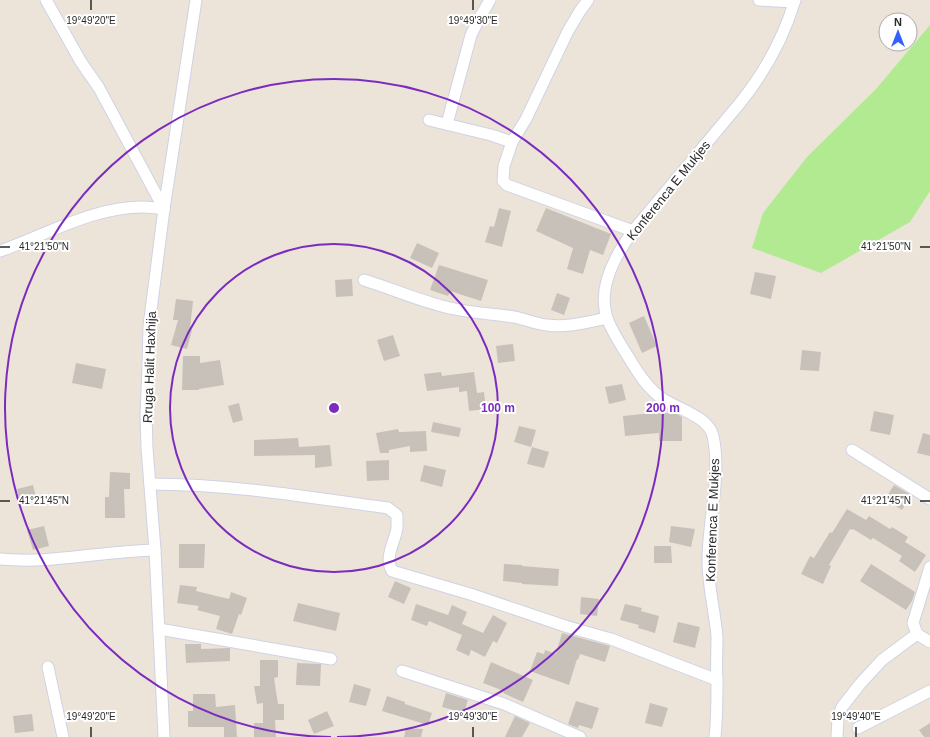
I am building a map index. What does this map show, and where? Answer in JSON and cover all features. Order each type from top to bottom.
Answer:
[{"type":"street","points":[[46,0],[81,62],[99,88],[164,209]]},
{"type":"street","name":"Rruga Halit Haxhija","points":[[164,737],[155,550],[146,415],[150,326],[164,209],[196,0]]},
{"type":"street","points":[[447,124],[471,35],[478,19],[490,0]]},
{"type":"street","points":[[588,0],[568,32],[526,119],[512,142],[502,174],[503,181],[507,185],[633,231]]},
{"type":"street","points":[[759,0],[794,1]]},
{"type":"street","name":"Konferenca E Mukjes","points":[[715,737],[717,706],[717,637],[708,564],[716,477],[712,434],[708,426],[700,419],[664,399],[653,391],[630,360],[618,340],[607,318],[605,299],[608,282],[620,252],[633,231],[753,87],[769,60],[794,1]]},
{"type":"street","points":[[429,120],[492,135],[512,142]]},
{"type":"street","points":[[0,251],[103,212],[123,208],[143,207],[164,209]]},
{"type":"street","points":[[364,280],[390,288],[424,302],[444,307],[515,318],[548,325],[564,326],[607,318]]},
{"type":"street","points":[[852,450],[930,499]]},
{"type":"street","points":[[150,484],[181,484],[224,487],[298,495],[388,508],[397,515],[397,527],[389,559],[389,565],[392,571],[470,594],[568,627],[611,639],[717,680]]},
{"type":"street","points":[[0,559],[41,561],[133,550],[155,550]]},
{"type":"street","points":[[930,567],[913,623],[917,634],[930,642]]},
{"type":"street","points":[[159,629],[233,640],[331,659]]},
{"type":"street","points":[[837,737],[838,718],[842,707],[882,660],[917,634]]},
{"type":"street","points":[[48,667],[63,737]]},
{"type":"street","points":[[402,671],[504,704],[580,737]]},
{"type":"street","points":[[858,728],[930,691]]},
{"type":"green space","points":[[930,25],[930,191],[910,222],[821,273],[752,248],[763,213],[807,157],[876,89],[907,52],[918,52],[918,39]]},
{"type":"building","points":[[499,208],[511,211],[502,247],[485,242],[490,226],[494,227]]},
{"type":"building","points":[[546,208],[611,234],[603,255],[590,250],[583,274],[567,269],[573,248],[536,231]]},
{"type":"building","points":[[417,243],[439,253],[432,268],[410,258]]},
{"type":"building","points":[[439,265],[488,280],[481,301],[450,291],[448,296],[430,290]]},
{"type":"building","points":[[755,272],[776,276],[771,299],[750,294]]},
{"type":"building","points":[[352,279],[353,296],[336,297],[335,280]]},
{"type":"building","points":[[557,293],[570,298],[564,315],[551,310]]},
{"type":"building","points":[[176,299],[193,301],[190,329],[192,330],[187,349],[171,345],[178,320],[173,320]]},
{"type":"building","points":[[644,316],[657,346],[642,353],[629,323]]},
{"type":"building","points":[[393,335],[400,356],[384,361],[377,340]]},
{"type":"building","points":[[513,344],[515,361],[498,363],[496,346]]},
{"type":"building","points":[[802,350],[821,352],[819,371],[800,370]]},
{"type":"building","points":[[183,356],[200,356],[200,363],[220,360],[224,385],[199,390],[182,390]]},
{"type":"building","points":[[76,363],[106,369],[102,389],[72,383]]},
{"type":"building","points":[[441,372],[442,376],[474,372],[477,393],[484,392],[486,409],[469,411],[467,391],[459,392],[459,387],[427,391],[424,374]]},
{"type":"building","points":[[622,384],[626,400],[609,404],[605,387]]},
{"type":"building","points":[[239,403],[243,420],[233,423],[228,406]]},
{"type":"building","points":[[874,411],[894,415],[890,435],[870,431]]},
{"type":"building","points":[[653,413],[675,413],[682,417],[682,441],[659,441],[659,433],[625,436],[623,416]]},
{"type":"building","points":[[433,422],[461,428],[459,437],[431,432]]},
{"type":"building","points":[[519,426],[536,430],[531,447],[514,442]]},
{"type":"building","points":[[398,429],[399,432],[426,431],[427,451],[410,452],[410,446],[389,450],[389,453],[380,453],[376,433]]},
{"type":"building","points":[[923,433],[930,435],[930,456],[917,453]]},
{"type":"building","points":[[298,438],[299,447],[330,445],[332,466],[315,468],[315,455],[254,456],[254,440]]},
{"type":"building","points":[[532,447],[549,452],[544,468],[527,464]]},
{"type":"building","points":[[389,460],[389,480],[367,481],[366,461]]},
{"type":"building","points":[[424,465],[446,470],[442,487],[420,481]]},
{"type":"building","points":[[110,472],[130,473],[130,489],[124,489],[125,518],[105,518],[105,497],[109,497]]},
{"type":"building","points":[[33,485],[37,501],[20,505],[17,489]]},
{"type":"building","points":[[894,485],[911,495],[902,510],[885,499]]},
{"type":"building","points":[[847,509],[866,520],[869,516],[890,529],[892,527],[908,537],[905,542],[926,555],[915,572],[899,561],[902,556],[873,538],[871,540],[853,529],[850,529],[829,565],[831,566],[823,584],[801,574],[810,556],[814,558],[830,532],[832,533]]},
{"type":"building","points":[[44,526],[49,546],[33,550],[27,530]]},
{"type":"building","points":[[671,526],[695,529],[691,547],[669,542]]},
{"type":"building","points":[[179,544],[205,544],[204,568],[179,568]]},
{"type":"building","points":[[654,546],[671,546],[672,563],[654,563]]},
{"type":"building","points":[[504,564],[559,569],[558,586],[522,584],[503,581]]},
{"type":"building","points":[[871,564],[915,592],[912,601],[906,610],[860,581]]},
{"type":"building","points":[[395,581],[411,588],[404,604],[388,597]]},
{"type":"building","points":[[180,585],[197,587],[196,591],[229,599],[231,592],[247,598],[241,615],[239,614],[232,634],[216,629],[220,616],[197,610],[199,606],[177,603]]},
{"type":"building","points":[[581,597],[599,599],[597,616],[580,614]]},
{"type":"building","points":[[298,603],[340,613],[336,631],[293,621]]},
{"type":"building","points":[[416,604],[448,615],[452,605],[467,612],[462,624],[483,633],[493,615],[507,623],[497,643],[493,641],[485,657],[471,650],[469,656],[456,650],[462,635],[429,621],[427,626],[411,620]]},
{"type":"building","points":[[625,604],[642,608],[641,611],[659,616],[655,633],[638,628],[639,625],[620,620]]},
{"type":"building","points":[[678,622],[700,627],[695,648],[673,642]]},
{"type":"building","points":[[562,633],[610,646],[605,662],[580,654],[569,685],[530,671],[537,652],[544,654],[545,650],[556,654]]},
{"type":"building","points":[[185,644],[201,644],[201,649],[230,648],[230,661],[186,663]]},
{"type":"building","points":[[260,660],[278,660],[278,677],[274,678],[278,704],[284,704],[284,720],[275,720],[276,737],[254,737],[254,723],[263,723],[263,703],[257,704],[254,686],[260,686]]},
{"type":"building","points":[[491,662],[533,680],[523,702],[503,693],[504,691],[483,683]]},
{"type":"building","points":[[297,663],[321,664],[320,686],[296,685]]},
{"type":"building","points":[[354,684],[371,689],[366,706],[349,702]]},
{"type":"building","points":[[446,693],[468,700],[464,713],[442,707]]},
{"type":"building","points":[[193,694],[215,694],[216,707],[235,705],[237,737],[224,737],[224,727],[188,727],[188,711],[193,711]]},
{"type":"building","points":[[387,696],[432,713],[428,725],[382,711]]},
{"type":"building","points":[[576,701],[599,708],[592,729],[579,725],[578,728],[568,724]]},
{"type":"building","points":[[650,703],[668,708],[662,727],[645,723]]},
{"type":"building","points":[[327,711],[334,726],[314,734],[308,720]]},
{"type":"building","points":[[32,714],[34,731],[15,733],[13,716]]},
{"type":"building","points":[[515,716],[530,723],[522,737],[505,737]]},
{"type":"building","points":[[930,723],[930,737],[924,737],[919,730]]},
{"type":"building","points":[[406,728],[423,729],[421,737],[404,737]]}]
